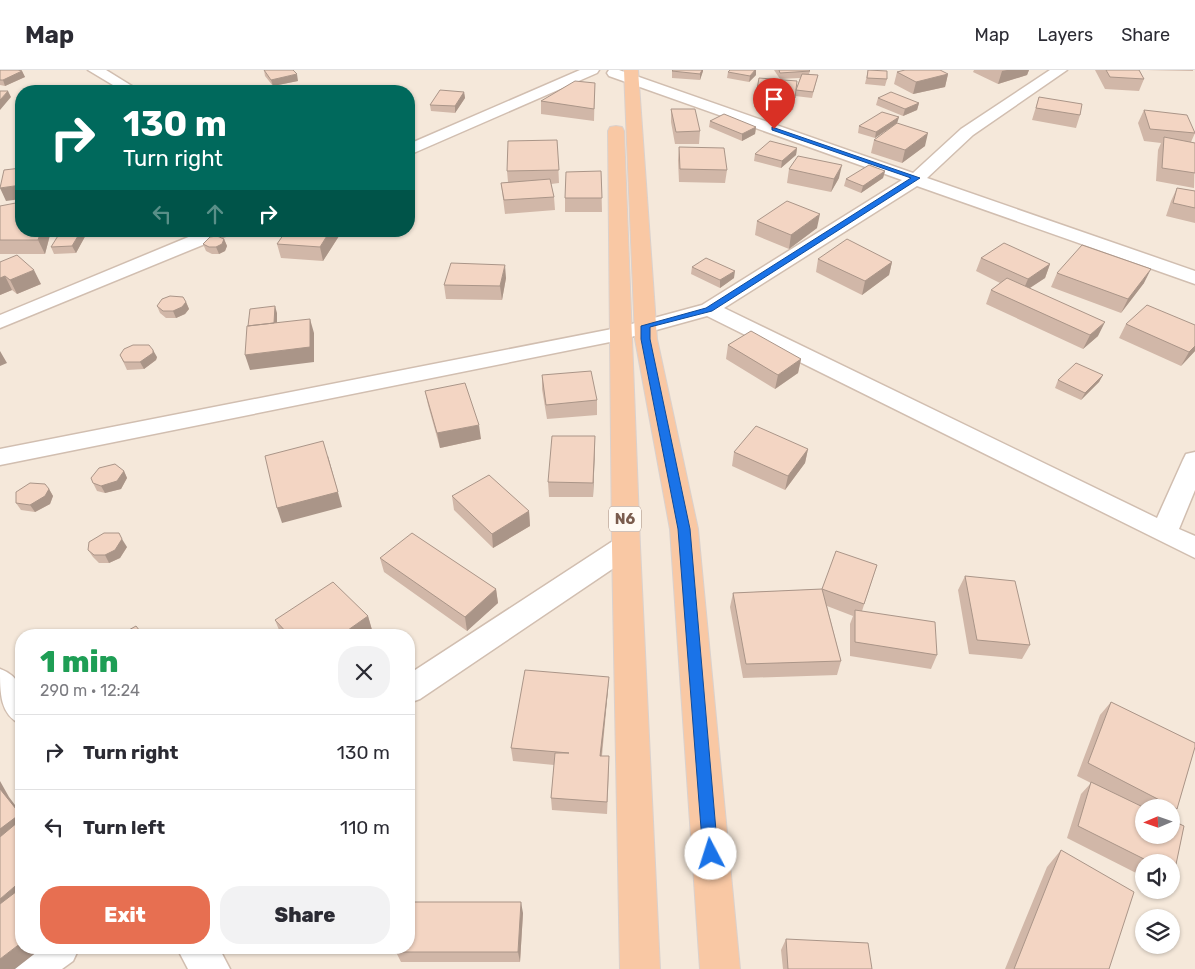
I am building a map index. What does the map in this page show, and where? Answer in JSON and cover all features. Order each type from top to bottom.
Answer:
[{"type":"highway","name":"N6","points":[[617,72],[622,314],[633,330],[646,339],[684,529],[720,969]]},
{"type":"highway","name":"N6","points":[[633,330],[626,546],[640,969]]},
{"type":"street","points":[[95,70],[121,85]]},
{"type":"street","points":[[0,457],[633,330],[709,310],[916,178],[967,132],[1060,70]]},
{"type":"street","points":[[415,148],[617,72],[1195,278]]},
{"type":"street","points":[[0,322],[205,237]]},
{"type":"street","points":[[709,310],[1195,548]]},
{"type":"street","points":[[1164,533],[1195,460]]},
{"type":"street","points":[[415,686],[626,546]]},
{"type":"street","points":[[0,682],[15,702]]},
{"type":"street","points":[[30,969],[51,954]]},
{"type":"street","points":[[200,954],[211,969]]},
{"type":"shaded area","points":[[0,70],[1195,70],[1195,969],[0,969]]},
{"type":"building","points":[[0,70],[18,70],[22,71],[0,80]]},
{"type":"building","points":[[264,70],[293,70],[297,74],[271,80]]},
{"type":"building","points":[[673,70],[702,70],[700,74]]},
{"type":"building","points":[[730,70],[755,70],[750,76],[728,72]]},
{"type":"building","points":[[779,70],[809,70],[810,71],[780,73]]},
{"type":"building","points":[[868,70],[887,71],[887,79],[867,78]]},
{"type":"building","points":[[905,70],[940,70],[948,74],[916,82],[897,72]]},
{"type":"building","points":[[1106,70],[1139,70],[1144,79],[1110,77]]},
{"type":"building","points":[[802,74],[818,75],[813,92],[796,90]]},
{"type":"building","points":[[759,78],[797,81],[795,98],[756,95]]},
{"type":"building","points":[[575,81],[595,83],[594,109],[541,101]]},
{"type":"building","points":[[440,90],[464,92],[455,106],[430,105]]},
{"type":"building","points":[[0,91],[8,91],[0,100]]},
{"type":"building","points":[[891,92],[919,103],[905,109],[878,98]]},
{"type":"building","points":[[1039,97],[1082,104],[1080,115],[1036,108]]},
{"type":"building","points":[[671,109],[695,109],[700,131],[676,132]]},
{"type":"building","points":[[1144,110],[1187,115],[1195,133],[1150,129]]},
{"type":"building","points":[[882,112],[899,117],[876,132],[859,126]]},
{"type":"building","points":[[724,114],[756,127],[742,134],[710,121]]},
{"type":"building","points":[[897,123],[928,133],[905,150],[874,140]]},
{"type":"building","points":[[1164,137],[1195,143],[1195,173],[1162,168]]},
{"type":"building","points":[[557,140],[559,170],[507,171],[508,141]]},
{"type":"building","points":[[770,141],[797,148],[782,161],[755,154]]},
{"type":"building","points":[[679,147],[724,148],[727,170],[680,169]]},
{"type":"building","points":[[798,156],[842,165],[834,179],[789,169]]},
{"type":"building","points":[[869,165],[885,171],[863,186],[846,179]]},
{"type":"building","points":[[15,169],[15,186],[0,188],[4,170]]},
{"type":"building","points":[[601,171],[602,198],[565,198],[566,172]]},
{"type":"building","points":[[550,179],[554,197],[504,200],[501,183]]},
{"type":"building","points":[[1177,188],[1195,191],[1195,208],[1173,203]]},
{"type":"building","points":[[787,201],[820,214],[791,235],[757,221]]},
{"type":"building","points":[[15,203],[15,237],[39,237],[38,240],[0,240],[0,206]]},
{"type":"building","points":[[57,237],[77,237],[72,246],[51,247]]},
{"type":"building","points":[[210,237],[224,239],[222,244],[216,247],[209,247],[203,244]]},
{"type":"building","points":[[282,237],[326,237],[320,247],[277,244]]},
{"type":"building","points":[[847,239],[892,262],[865,281],[818,259]]},
{"type":"building","points":[[1004,243],[1050,264],[1028,279],[981,258]]},
{"type":"building","points":[[1082,245],[1151,269],[1128,299],[1057,273]]},
{"type":"building","points":[[17,255],[34,270],[10,280],[5,276],[0,278],[0,262]]},
{"type":"building","points":[[706,258],[735,271],[720,280],[692,267]]},
{"type":"building","points":[[451,263],[505,265],[500,286],[444,285]]},
{"type":"building","points":[[1007,278],[1105,322],[1090,335],[991,290]]},
{"type":"building","points":[[170,296],[183,297],[186,302],[182,307],[173,311],[163,311],[157,306],[162,299]]},
{"type":"building","points":[[1147,305],[1195,325],[1195,346],[1189,352],[1126,324]]},
{"type":"building","points":[[275,306],[274,323],[248,326],[250,309]]},
{"type":"building","points":[[310,319],[310,347],[245,355],[247,326]]},
{"type":"building","points":[[751,331],[801,359],[778,375],[728,345]]},
{"type":"building","points":[[133,345],[149,345],[153,353],[140,362],[124,362],[120,355],[124,349]]},
{"type":"building","points":[[1076,363],[1103,375],[1085,393],[1058,380]]},
{"type":"building","points":[[591,371],[597,400],[546,405],[542,375]]},
{"type":"building","points":[[465,383],[479,425],[437,433],[425,391]]},
{"type":"building","points":[[756,426],[808,449],[788,476],[734,452]]},
{"type":"building","points":[[552,436],[595,436],[593,483],[548,482]]},
{"type":"building","points":[[323,441],[338,492],[277,508],[265,456]]},
{"type":"building","points":[[115,464],[124,471],[117,481],[101,486],[93,483],[91,478],[99,468]]},
{"type":"building","points":[[489,475],[529,511],[492,534],[452,496]]},
{"type":"building","points":[[30,483],[45,484],[49,489],[45,496],[30,505],[16,503],[16,492]]},
{"type":"building","points":[[104,533],[119,533],[122,539],[115,550],[105,555],[94,555],[88,550],[89,542]]},
{"type":"building","points":[[412,533],[496,589],[465,617],[380,558]]},
{"type":"building","points":[[836,551],[877,565],[864,604],[822,589]]},
{"type":"building","points":[[965,576],[1015,581],[1030,645],[977,640]]},
{"type":"building","points":[[333,582],[368,616],[350,629],[283,629],[275,620]]},
{"type":"building","points":[[822,589],[841,661],[746,664],[733,593]]},
{"type":"building","points":[[855,610],[935,622],[937,655],[855,642]]},
{"type":"building","points":[[525,670],[609,677],[600,756],[609,756],[607,802],[551,798],[555,753],[569,753],[511,748]]},
{"type":"building","points":[[1111,702],[1195,743],[1180,799],[1158,799],[1088,763]]},
{"type":"building","points":[[1091,782],[1135,803],[1135,844],[1180,844],[1180,824],[1184,826],[1178,854],[1135,854],[1078,826]]},
{"type":"building","points":[[0,789],[15,808],[15,818],[0,829]]},
{"type":"building","points":[[15,824],[15,886],[0,899],[0,837]]},
{"type":"building","points":[[1061,850],[1134,892],[1109,969],[1014,969]]},
{"type":"building","points":[[15,893],[15,948],[0,959],[0,904]]},
{"type":"building","points":[[415,902],[521,902],[518,952],[415,952]]},
{"type":"building","points":[[786,939],[868,943],[872,969],[788,969]]},
{"type":"route","points":[[711,854],[684,529],[646,339],[646,326],[709,310],[916,178],[774,129]]}]
